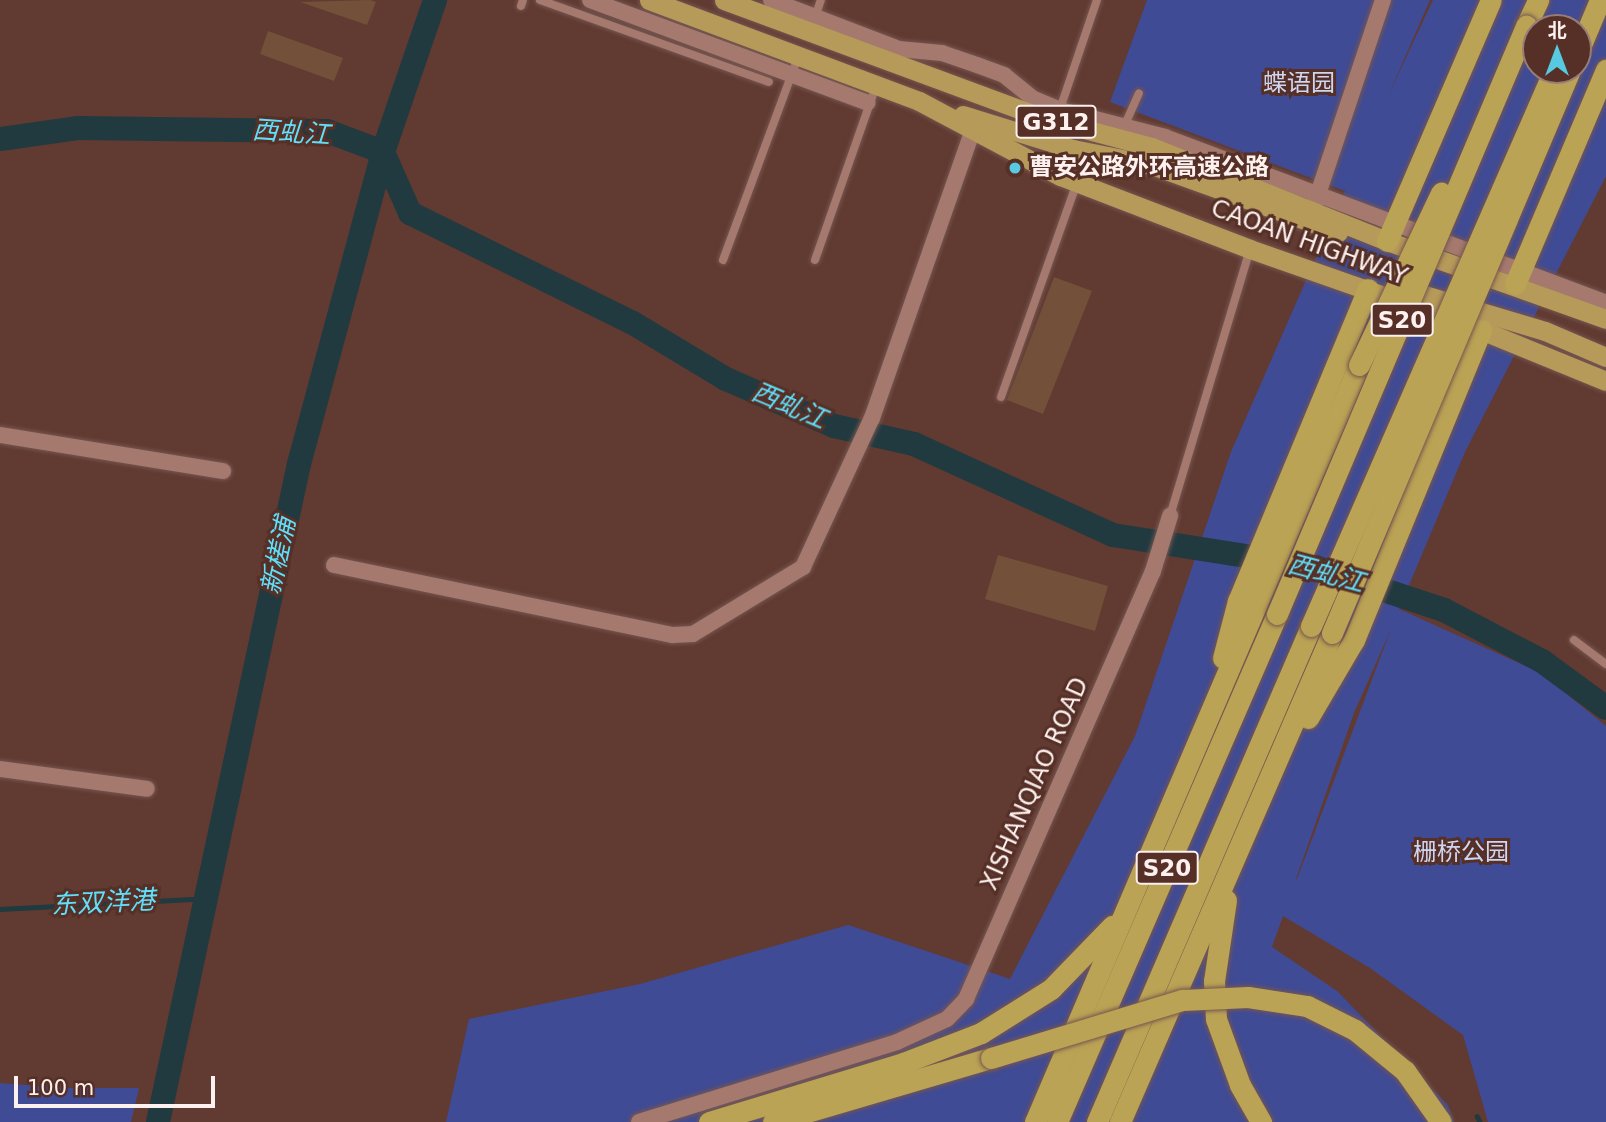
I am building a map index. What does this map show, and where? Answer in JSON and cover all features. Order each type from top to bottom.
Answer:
[{"type":"highway","name":"CAOAN HIGHWAY","points":[[649,0],[688,15],[794,66],[872,94],[919,101],[1077,182],[1250,249],[1481,330],[1606,381]]},
{"type":"highway","name":"CAOAN HIGHWAY","points":[[724,0],[813,25],[1058,116],[1122,132],[1315,202],[1394,241]]},
{"type":"highway","points":[[1394,241],[1491,0]]},
{"type":"highway","points":[[1592,19],[1600,0]]},
{"type":"highway","points":[[1247,604],[1359,365],[1522,34]]},
{"type":"highway","name":"S20","points":[[1057,1122],[1277,614],[1522,35]]},
{"type":"highway","points":[[1517,279],[1606,71]]},
{"type":"highway","name":"S20","points":[[1097,1122],[1549,84]]},
{"type":"highway","points":[[1120,1122],[1264,795],[1564,84]]},
{"type":"highway","points":[[919,101],[1073,149],[1152,165],[1394,241],[1492,285],[1517,279],[1606,319]]},
{"type":"highway","points":[[1264,795],[1353,640],[1481,330],[1394,241]]},
{"type":"highway","points":[[1035,1122],[1205,726],[1274,518],[1368,289],[1401,287],[1545,331],[1606,357]]},
{"type":"highway","points":[[1232,867],[1215,972],[1216,1019],[1226,1053],[1259,1120]]},
{"type":"highway","points":[[709,1122],[950,1046],[1005,1021],[1051,989],[1093,949],[1131,898]]},
{"type":"highway","points":[[773,1122],[1182,1000],[1248,997],[1307,1006],[1355,1030],[1405,1071],[1441,1122]]},
{"type":"street","points":[[590,0],[678,41],[794,66]]},
{"type":"street","points":[[771,0],[813,25],[899,50],[942,53],[1003,75],[1058,116]]},
{"type":"street","points":[[1315,202],[1383,0]]},
{"type":"street","points":[[334,565],[673,635],[692,634],[803,567],[872,418],[973,129]]},
{"type":"street","points":[[1394,241],[1606,303]]},
{"type":"street","points":[[0,435],[223,471]]},
{"type":"street","name":"XISHANQIAO ROAD","points":[[639,1122],[897,1042],[947,1019],[966,999],[1153,571],[1170,516]]},
{"type":"street","points":[[0,769],[147,789]]},
{"type":"lane","points":[[540,0],[678,41],[769,82]]},
{"type":"lane","points":[[813,25],[821,0]]},
{"type":"lane","points":[[1058,116],[1097,0]]},
{"type":"lane","points":[[678,41],[688,15]]},
{"type":"lane","points":[[723,260],[794,66]]},
{"type":"lane","points":[[1122,132],[1139,93]]},
{"type":"lane","points":[[815,260],[872,94]]},
{"type":"lane","points":[[1001,397],[1077,182]]},
{"type":"lane","name":"XISHANQIAO ROAD","points":[[1170,516],[1250,249]]},
{"type":"lane","points":[[1574,640],[1606,664]]},
{"type":"green space","points":[[1147,0],[1430,0],[1388,96],[1433,0],[1606,0],[1606,176],[1465,452],[1399,609],[1541,673],[1606,726],[1606,1122],[1488,1122],[1463,1035],[1370,968],[1283,916],[1272,947],[1337,991],[1448,1105],[1454,1122],[446,1122],[469,1019],[640,984],[848,925],[1010,979],[1135,736],[1231,452],[1345,191],[1110,102]],"holes":[[[1391,629],[1297,879],[1354,713]]]},
{"type":"green space","points":[[0,1083],[65,1088],[139,1088],[131,1122],[0,1122]]},
{"type":"building","points":[[300,2],[376,2],[367,25]]},
{"type":"building","points":[[268,31],[343,58],[334,81],[260,54]]},
{"type":"building","points":[[1054,277],[1092,291],[1043,414],[1007,400]]},
{"type":"building","points":[[998,555],[1108,586],[1095,631],[985,599]]},
{"type":"waterway","name":"新槎浦","points":[[158,1122],[299,464],[383,152],[435,0]]},
{"type":"waterway","name":"西虬江","points":[[0,139],[77,128],[327,131],[383,152],[410,213],[633,323],[726,379],[834,426],[914,444],[1113,535],[1314,567],[1444,610],[1542,661],[1606,708]]},
{"type":"waterway","name":"东双洋港","points":[[0,909],[207,898]]},
{"type":"waterway","points":[[1477,1116],[1480,1122]]},
{"type":"place","name":"曹安公路外环高速公路","points":[[1015,168]]},
{"type":"park label","name":"蝶语园","points":[[1299,84]]},
{"type":"park label","name":"栅桥公园","points":[[1461,853]]}]
